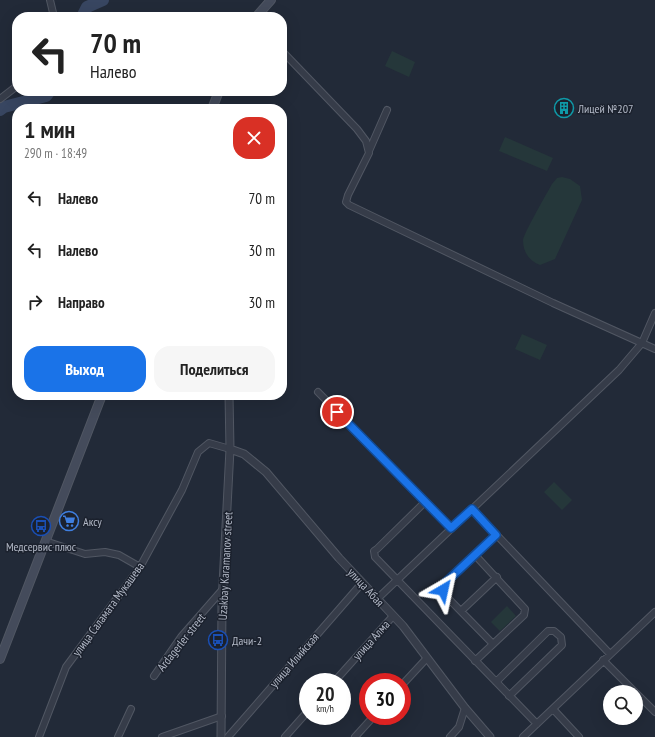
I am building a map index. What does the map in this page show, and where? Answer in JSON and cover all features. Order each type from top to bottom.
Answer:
[{"type":"main road","points":[[260,12],[271,0]]},
{"type":"main road","points":[[0,659],[100,400]]},
{"type":"street","points":[[50,0],[53,12]]},
{"type":"street","points":[[287,56],[357,129],[366,141],[369,153]]},
{"type":"street","points":[[0,99],[12,90]]},
{"type":"street","points":[[387,110],[369,153],[348,195],[346,202],[349,205],[538,296],[655,349]]},
{"type":"street","points":[[377,599],[619,370],[642,343],[655,313]]},
{"type":"street","points":[[318,392],[451,528]]},
{"type":"street","name":"Uzakbay Karamanov street","points":[[221,737],[223,589],[230,449],[229,400]]},
{"type":"street","name":"улица Саламата Мукашева","points":[[39,737],[66,667],[140,567],[182,490],[198,452],[209,443],[230,449]]},
{"type":"street","name":"улица Абая","points":[[230,449],[244,454],[266,472],[339,558],[393,616],[465,708],[490,737]]},
{"type":"street","points":[[425,502],[374,551],[375,557],[537,724]]},
{"type":"street","points":[[472,509],[610,654]]},
{"type":"street","points":[[493,644],[444,594],[443,586],[496,535]]},
{"type":"street","points":[[45,541],[84,554],[105,552],[119,555],[140,567]]},
{"type":"street","points":[[475,555],[526,609],[524,615],[475,661]]},
{"type":"street","points":[[461,611],[496,578]]},
{"type":"street","name":"улица Илийская","points":[[228,737],[362,583]]},
{"type":"street","name":"Ardagerler street","points":[[154,676],[181,637],[223,589]]},
{"type":"street","points":[[523,737],[655,612]]},
{"type":"street","name":"улица Алма","points":[[342,673],[393,616]]},
{"type":"street","points":[[496,682],[548,632],[554,631],[561,637],[562,646],[509,696]]},
{"type":"street","points":[[411,675],[427,658]]},
{"type":"street","points":[[603,660],[629,685]]},
{"type":"street","points":[[643,699],[655,712]]},
{"type":"street","points":[[450,737],[458,727],[465,708]]},
{"type":"street","points":[[553,709],[579,737]]},
{"type":"street","points":[[118,737],[131,710]]},
{"type":"street","points":[[162,737],[222,716]]},
{"type":"street","points":[[285,737],[299,721]]},
{"type":"street","points":[[355,737],[366,725]]},
{"type":"shaded area","points":[[392,51],[415,62],[409,77],[385,66]]},
{"type":"shaded area","points":[[505,137],[553,158],[547,171],[499,151]]},
{"type":"shaded area","points":[[562,177],[570,179],[580,186],[582,200],[555,259],[540,265],[527,256],[524,248],[524,236],[552,184],[557,178]]},
{"type":"shaded area","points":[[522,334],[547,345],[540,360],[515,349]]},
{"type":"shaded area","points":[[554,482],[572,500],[562,510],[544,492]]},
{"type":"shaded area","points":[[507,606],[516,616],[500,631],[491,622]]},
{"type":"waterway","points":[[84,12],[87,7],[103,0]]},
{"type":"waterway","points":[[15,104],[46,96]]},
{"type":"waterway","points":[[0,110],[12,105]]},
{"type":"place","name":"Лицей №207","points":[[564,108]]},
{"type":"place","name":"Аксу","points":[[69,521]]},
{"type":"place","name":"Медсервис плюс","points":[[41,526]]},
{"type":"place","name":"Дачи-2","points":[[218,640]]},
{"type":"route","points":[[337,412],[451,528],[472,509],[496,535],[445,583],[443,590]]}]
